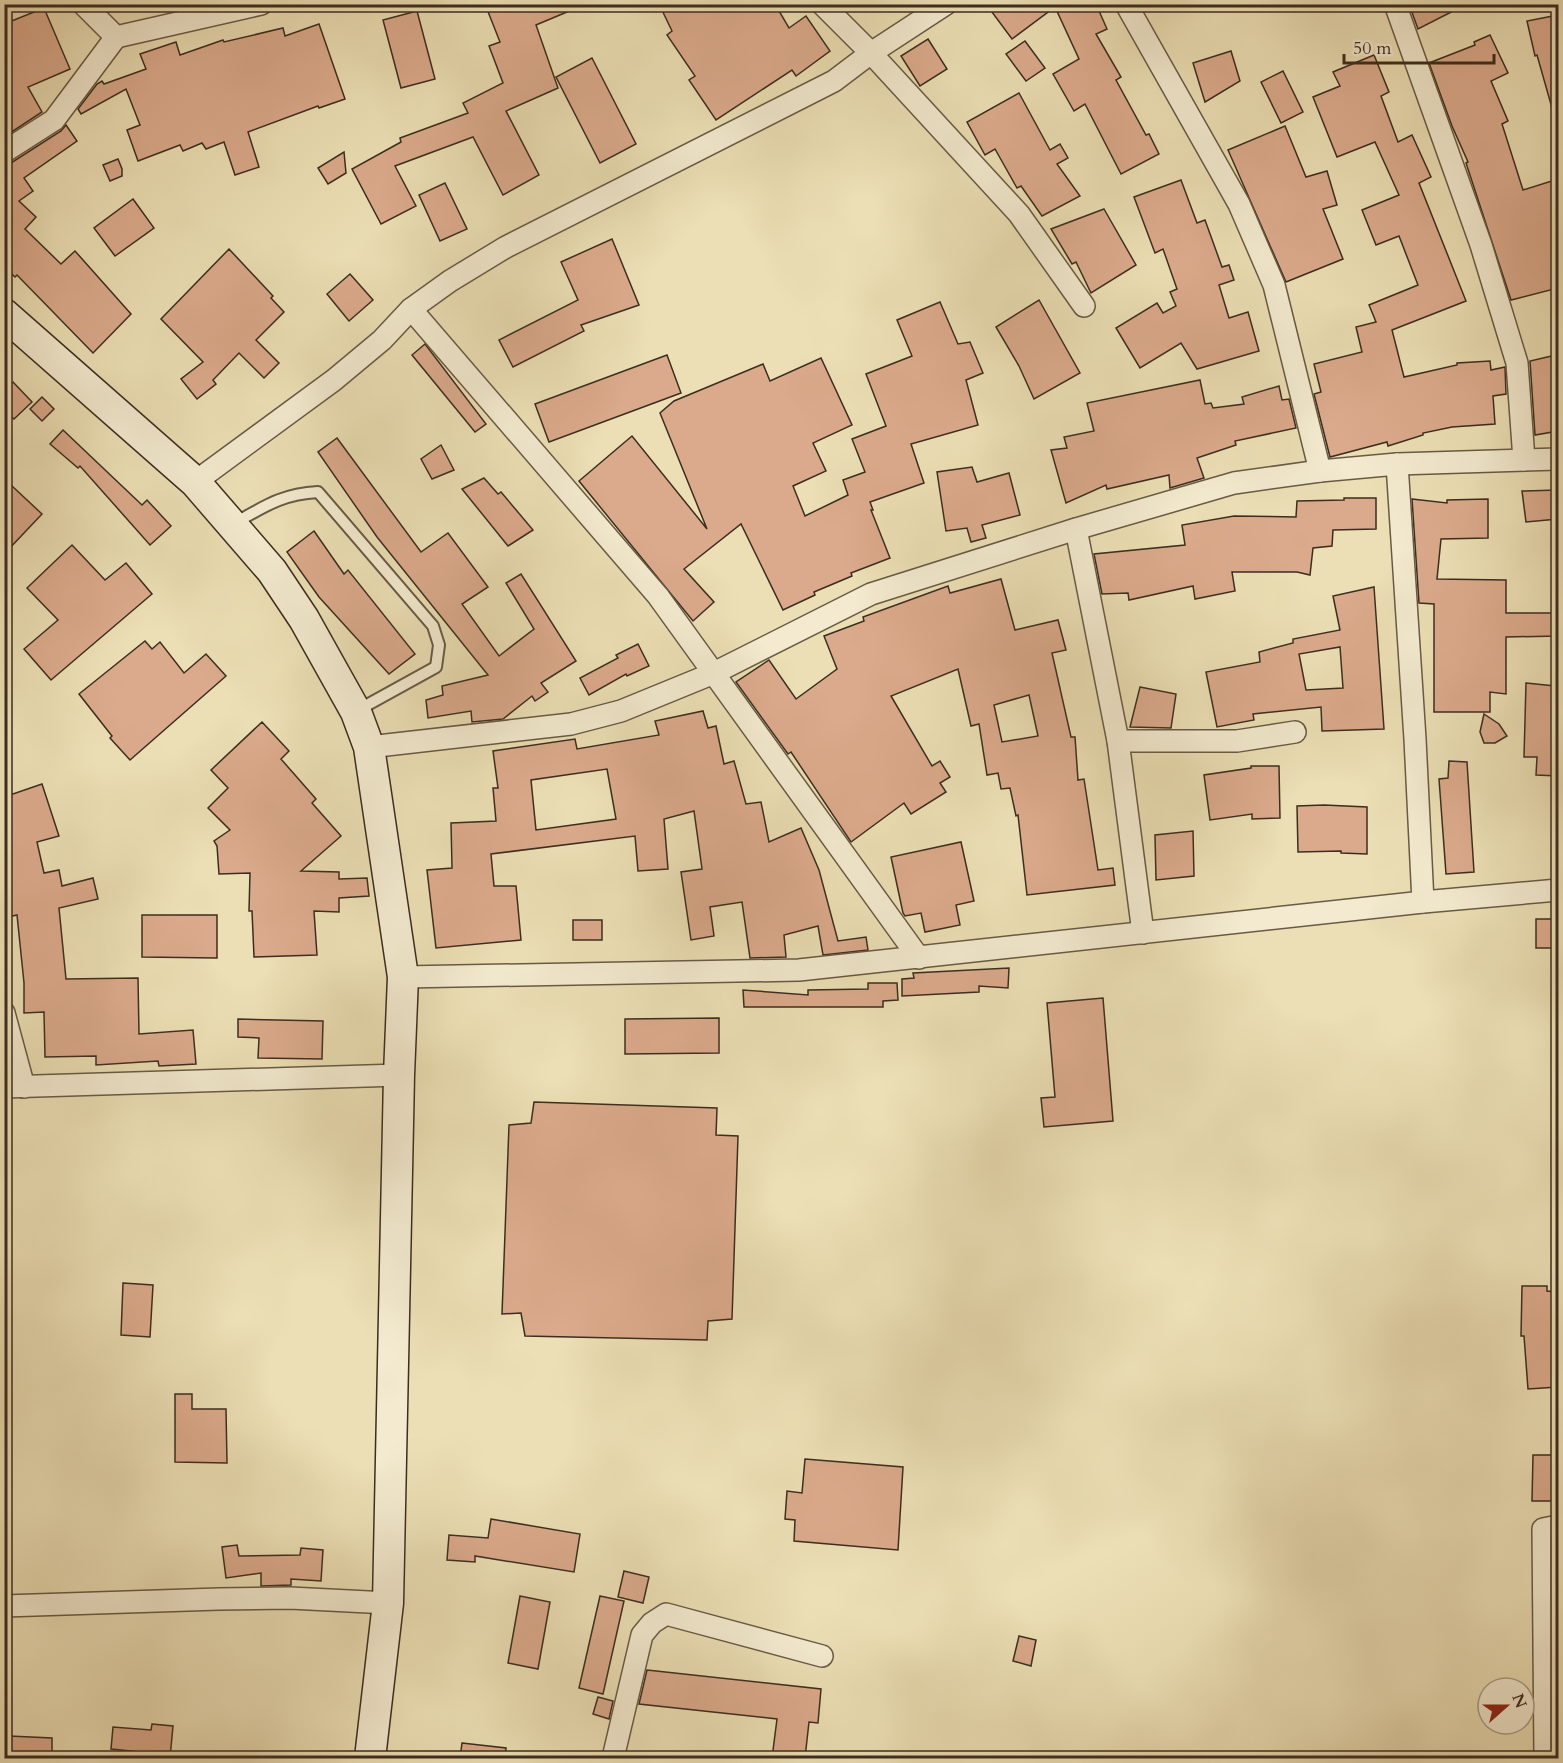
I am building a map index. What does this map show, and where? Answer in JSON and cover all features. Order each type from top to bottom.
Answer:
[{"type":"main road","points":[[4,314],[195,482],[272,571],[304,620],[356,712],[369,747],[404,977],[399,1075],[388,1603],[370,1758]]},
{"type":"street","points":[[83,4],[116,37]]},
{"type":"street","points":[[4,152],[54,120],[116,37],[261,4]]},
{"type":"street","points":[[822,4],[871,53],[1019,214],[1084,306]]},
{"type":"street","points":[[195,482],[334,380],[382,340],[411,309],[450,281],[506,247],[834,81],[871,53],[946,4]]},
{"type":"street","points":[[1126,4],[1239,204],[1274,285],[1320,471]]},
{"type":"street","points":[[1395,4],[1481,245],[1517,363],[1524,460]]},
{"type":"street","points":[[411,309],[658,596],[920,958]]},
{"type":"street","points":[[369,747],[571,724],[621,711],[714,673],[871,594],[1076,529],[1234,483],[1320,471],[1397,464],[1558,459]]},
{"type":"street","points":[[1397,464],[1423,902]]},
{"type":"street","points":[[1076,529],[1118,741],[1143,933]]},
{"type":"street","points":[[1118,741],[1237,741],[1295,732]]},
{"type":"street","points":[[404,977],[800,970],[1423,902],[1558,891]]},
{"type":"street","points":[[4,1013],[14,1087],[399,1075]]},
{"type":"street","points":[[1545,1758],[1543,1529],[1558,1526]]},
{"type":"street","points":[[4,1606],[231,1598],[290,1598],[388,1603]]},
{"type":"street","points":[[613,1758],[642,1635],[652,1623],[666,1614],[822,1656]]},
{"type":"lane","points":[[232,525],[278,499],[300,493],[318,492],[433,626],[439,645],[436,667],[356,712]]},
{"type":"building","points":[[485,4],[586,4],[536,25],[558,88],[506,111],[539,175],[503,195],[473,137],[395,166],[416,206],[381,224],[352,169],[401,142],[400,138],[468,113],[463,103],[503,83],[489,46],[500,42]]},
{"type":"building","points":[[659,4],[775,4],[789,28],[806,16],[830,51],[796,76],[792,70],[716,120],[689,80],[695,76],[667,35],[672,31]]},
{"type":"building","points":[[986,4],[1096,4],[1107,29],[1096,34],[1121,77],[1116,80],[1159,154],[1121,174],[1085,104],[1074,111],[1053,74],[1079,59],[1055,7],[1012,39]]},
{"type":"building","points":[[1409,4],[1467,4],[1418,29]]},
{"type":"building","points":[[44,8],[70,69],[28,87],[42,112],[4,137],[4,24]]},
{"type":"building","points":[[417,11],[435,79],[401,88],[383,20]]},
{"type":"building","points":[[1558,15],[1558,115],[1554,115],[1537,55],[1535,56],[1527,21]]},
{"type":"building","points":[[319,24],[345,99],[319,108],[318,106],[248,132],[259,167],[235,175],[224,142],[206,149],[202,143],[183,151],[180,145],[138,161],[127,130],[140,125],[126,89],[81,114],[78,109],[97,84],[102,81],[104,84],[146,69],[140,54],[176,42],[180,55],[223,40],[224,42],[283,28],[285,36]]},
{"type":"building","points":[[1490,35],[1508,73],[1491,81],[1508,121],[1502,124],[1523,190],[1558,179],[1558,288],[1511,300],[1466,163],[1468,162],[1429,63],[1475,45],[1474,42]]},
{"type":"building","points":[[928,39],[947,69],[920,86],[901,56]]},
{"type":"building","points":[[1025,41],[1045,68],[1026,81],[1006,54]]},
{"type":"building","points":[[1231,51],[1240,81],[1205,102],[1193,63]]},
{"type":"building","points":[[1374,55],[1389,92],[1381,96],[1398,142],[1412,135],[1431,177],[1419,183],[1466,301],[1392,330],[1404,377],[1457,365],[1457,363],[1490,361],[1491,370],[1505,367],[1506,394],[1493,396],[1495,424],[1452,427],[1423,433],[1423,435],[1388,446],[1387,442],[1330,457],[1314,394],[1321,392],[1314,364],[1362,352],[1356,327],[1376,322],[1369,305],[1418,285],[1399,236],[1376,245],[1362,210],[1399,195],[1375,142],[1337,157],[1313,97],[1340,86],[1333,72]]},
{"type":"building","points":[[592,58],[636,144],[600,163],[556,77]]},
{"type":"building","points":[[1283,71],[1303,112],[1281,123],[1261,82]]},
{"type":"building","points":[[1019,93],[1050,150],[1060,144],[1068,158],[1057,164],[1080,196],[1042,216],[1021,186],[1017,188],[995,149],[985,155],[967,122]]},
{"type":"building","points":[[66,125],[77,141],[24,178],[33,191],[19,201],[36,217],[25,229],[61,264],[75,251],[131,314],[93,353],[17,275],[15,277],[4,267],[4,165],[11,163],[61,131]]},
{"type":"building","points":[[1285,126],[1306,177],[1327,171],[1337,205],[1323,209],[1343,259],[1286,282],[1228,150]]},
{"type":"building","points":[[344,152],[346,173],[328,184],[318,168]]},
{"type":"building","points":[[118,159],[122,176],[110,181],[103,165]]},
{"type":"building","points":[[1181,180],[1197,223],[1205,220],[1222,267],[1229,265],[1234,280],[1219,285],[1229,318],[1248,312],[1259,351],[1197,369],[1181,343],[1140,368],[1116,328],[1157,303],[1163,313],[1176,306],[1170,292],[1177,289],[1163,249],[1155,253],[1134,197]]},
{"type":"building","points":[[445,183],[467,229],[440,241],[419,195]]},
{"type":"building","points":[[133,199],[154,228],[115,256],[94,228]]},
{"type":"building","points":[[1104,209],[1136,265],[1091,293],[1076,262],[1072,264],[1051,229]]},
{"type":"building","points":[[612,239],[639,305],[581,325],[584,331],[513,367],[499,340],[578,300],[561,262]]},
{"type":"building","points":[[229,249],[273,296],[271,298],[284,312],[256,340],[279,363],[264,378],[239,353],[213,380],[216,384],[197,399],[181,379],[203,362],[161,319]]},
{"type":"building","points":[[350,274],[373,300],[349,321],[327,294]]},
{"type":"building","points":[[1039,300],[1080,373],[1034,399],[1019,366],[996,327]]},
{"type":"building","points":[[940,302],[958,344],[970,342],[983,373],[966,380],[978,425],[911,444],[924,483],[870,502],[890,558],[851,573],[852,576],[814,592],[815,595],[783,610],[741,524],[684,569],[714,602],[693,621],[579,481],[632,436],[707,529],[660,413],[674,401],[763,364],[770,381],[821,358],[852,425],[813,443],[826,471],[793,486],[805,516],[848,495],[843,480],[865,472],[852,439],[886,426],[866,374],[912,356],[897,320]]},
{"type":"building","points":[[425,344],[486,424],[475,432],[412,355]]},
{"type":"building","points":[[667,355],[681,393],[549,442],[535,404]]},
{"type":"building","points":[[1556,355],[1558,431],[1535,435],[1530,361]]},
{"type":"building","points":[[1200,380],[1205,404],[1211,403],[1213,408],[1244,404],[1242,397],[1279,386],[1282,400],[1289,399],[1296,428],[1235,441],[1236,445],[1197,458],[1204,478],[1170,488],[1169,475],[1107,489],[1106,485],[1066,503],[1051,450],[1067,448],[1064,437],[1094,431],[1087,403]]},
{"type":"building","points":[[13,382],[32,402],[14,419],[4,410],[4,391]]},
{"type":"building","points":[[42,397],[54,409],[42,421],[30,409]]},
{"type":"building","points":[[63,430],[142,505],[147,500],[171,526],[150,545],[80,466],[78,468],[50,444]]},
{"type":"building","points":[[337,438],[421,552],[448,533],[488,587],[462,604],[499,656],[534,629],[506,583],[521,574],[576,661],[541,683],[548,692],[535,701],[532,696],[503,719],[472,722],[471,711],[428,718],[426,700],[443,695],[442,686],[488,675],[377,537],[318,452]]},
{"type":"building","points":[[441,445],[454,470],[432,479],[421,459]]},
{"type":"building","points":[[972,467],[977,482],[1009,473],[1020,515],[982,525],[986,538],[971,542],[967,528],[946,531],[937,472]]},
{"type":"building","points":[[484,478],[498,494],[501,492],[533,530],[508,546],[462,489]]},
{"type":"building","points":[[12,486],[42,514],[4,554],[4,495]]},
{"type":"building","points":[[1558,490],[1558,519],[1526,522],[1522,491]]},
{"type":"building","points":[[1344,498],[1376,498],[1376,529],[1333,530],[1332,546],[1313,548],[1310,575],[1297,572],[1232,572],[1235,591],[1195,599],[1193,586],[1129,600],[1128,593],[1102,594],[1094,554],[1185,545],[1182,525],[1234,516],[1296,517],[1297,501],[1344,500]]},
{"type":"building","points":[[1412,499],[1447,503],[1447,500],[1488,499],[1488,538],[1441,539],[1437,579],[1506,580],[1506,613],[1558,613],[1558,636],[1506,637],[1506,694],[1490,692],[1490,712],[1434,712],[1434,604],[1419,603]]},
{"type":"building","points":[[314,531],[344,574],[348,570],[415,654],[389,674],[319,597],[287,552]]},
{"type":"building","points":[[72,545],[105,580],[126,563],[152,594],[51,680],[24,649],[58,620],[27,588]]},
{"type":"building","points":[[1001,579],[1015,630],[1058,620],[1066,650],[1052,653],[1071,737],[1075,737],[1078,780],[1084,779],[1098,870],[1113,868],[1115,885],[1027,895],[1018,815],[1016,816],[1010,788],[1001,789],[998,773],[987,775],[979,724],[971,726],[958,669],[891,696],[932,766],[940,761],[950,777],[940,783],[946,792],[911,814],[904,803],[851,842],[791,752],[788,754],[736,682],[769,660],[796,699],[837,669],[824,636],[864,621],[863,617],[948,586],[950,593]],"holes":[[[1029,695],[1038,736],[1002,742],[994,705]]]},
{"type":"building","points":[[1374,587],[1384,729],[1322,731],[1321,707],[1253,714],[1254,720],[1217,727],[1206,672],[1260,662],[1259,652],[1293,643],[1293,639],[1340,630],[1333,596]],"holes":[[[1340,647],[1343,688],[1306,690],[1299,654]]]},
{"type":"building","points":[[145,641],[152,649],[160,642],[184,673],[206,654],[226,676],[130,760],[110,738],[112,736],[79,694]]},
{"type":"building","points":[[638,644],[649,666],[627,676],[626,674],[589,695],[580,678],[618,658],[616,655]]},
{"type":"building","points":[[1526,683],[1555,686],[1553,705],[1558,705],[1558,776],[1536,775],[1537,757],[1524,757]]},
{"type":"building","points":[[1140,687],[1176,694],[1171,728],[1130,727]]},
{"type":"building","points":[[703,711],[708,728],[716,726],[724,764],[734,761],[746,804],[761,802],[769,842],[801,828],[819,870],[838,941],[866,937],[868,950],[823,955],[818,926],[784,935],[786,957],[750,958],[742,902],[710,907],[714,936],[691,940],[681,872],[702,869],[694,811],[664,819],[668,869],[638,871],[635,836],[491,854],[494,886],[516,886],[521,940],[436,948],[427,870],[452,868],[451,823],[496,821],[493,788],[498,788],[493,751],[575,739],[577,749],[659,735],[655,721]],"holes":[[[607,769],[616,819],[536,830],[531,780]]]},
{"type":"building","points":[[1484,714],[1499,724],[1507,736],[1495,743],[1484,743],[1480,732]]},
{"type":"building","points":[[262,722],[289,751],[281,759],[316,799],[312,803],[341,836],[301,871],[339,872],[339,879],[367,878],[369,896],[339,898],[339,912],[314,911],[317,955],[254,957],[252,911],[249,911],[250,873],[219,874],[217,846],[214,841],[230,830],[208,808],[228,788],[211,770]]},
{"type":"building","points":[[1449,761],[1467,762],[1474,872],[1446,874],[1439,779],[1448,778]]},
{"type":"building","points":[[1251,766],[1279,766],[1280,818],[1252,819],[1252,814],[1210,820],[1204,775],[1251,768]]},
{"type":"building","points":[[42,784],[59,836],[37,842],[44,873],[59,870],[62,886],[93,878],[98,899],[59,908],[66,979],[138,978],[139,1034],[193,1030],[196,1064],[159,1066],[158,1061],[96,1065],[96,1056],[45,1057],[44,1012],[24,1013],[24,983],[17,915],[4,918],[4,797]]},
{"type":"building","points":[[1297,806],[1367,807],[1367,854],[1341,853],[1341,851],[1298,852]]},
{"type":"building","points":[[1193,831],[1194,876],[1156,880],[1155,835]]},
{"type":"building","points":[[961,842],[974,901],[956,905],[960,925],[925,932],[921,913],[905,916],[903,913],[891,857]]},
{"type":"building","points":[[142,915],[217,915],[217,958],[142,957]]},
{"type":"building","points":[[1536,919],[1558,919],[1558,948],[1536,948]]},
{"type":"building","points":[[573,920],[602,920],[602,940],[573,940]]},
{"type":"building","points":[[1009,968],[1008,988],[979,986],[979,992],[902,996],[902,979],[914,978],[913,973]]},
{"type":"building","points":[[868,983],[897,983],[898,1000],[883,1001],[883,1007],[744,1007],[743,990],[808,995],[808,990],[868,989]]},
{"type":"building","points":[[1103,998],[1113,1121],[1044,1127],[1041,1098],[1055,1097],[1047,1003]]},
{"type":"building","points":[[719,1018],[719,1053],[625,1054],[625,1019]]},
{"type":"building","points":[[238,1019],[323,1021],[322,1059],[258,1058],[259,1038],[238,1037]]},
{"type":"building","points":[[534,1102],[717,1108],[716,1135],[738,1136],[732,1319],[708,1321],[707,1340],[525,1336],[521,1313],[502,1314],[509,1125],[531,1123]]},
{"type":"building","points":[[123,1283],[153,1285],[150,1337],[121,1335]]},
{"type":"building","points":[[1522,1286],[1547,1286],[1547,1291],[1558,1292],[1558,1387],[1528,1389],[1524,1336],[1521,1336]]},
{"type":"building","points":[[175,1394],[192,1394],[192,1409],[226,1409],[227,1463],[175,1462]]},
{"type":"building","points":[[1533,1455],[1558,1455],[1558,1501],[1532,1501]]},
{"type":"building","points":[[805,1459],[903,1467],[898,1550],[794,1541],[795,1520],[785,1519],[787,1491],[802,1493]]},
{"type":"building","points":[[491,1519],[580,1534],[574,1572],[475,1556],[475,1562],[447,1560],[449,1535],[488,1538]]},
{"type":"building","points":[[237,1545],[239,1556],[300,1555],[301,1548],[323,1550],[321,1581],[291,1579],[291,1585],[261,1586],[261,1573],[226,1578],[222,1547]]},
{"type":"building","points":[[624,1571],[649,1577],[643,1603],[618,1597]]},
{"type":"building","points":[[520,1596],[550,1602],[538,1669],[508,1663]]},
{"type":"building","points":[[600,1596],[624,1601],[603,1694],[579,1688]]},
{"type":"building","points":[[1019,1636],[1036,1640],[1031,1666],[1013,1661]]},
{"type":"building","points":[[647,1670],[821,1689],[818,1723],[809,1722],[805,1758],[772,1758],[777,1719],[639,1704]]},
{"type":"building","points":[[598,1697],[613,1701],[609,1719],[593,1714]]},
{"type":"building","points":[[152,1724],[173,1726],[170,1758],[149,1758],[150,1753],[111,1749],[113,1727],[151,1730]]},
{"type":"building","points":[[9,1736],[52,1738],[52,1758],[9,1758]]},
{"type":"building","points":[[462,1743],[506,1748],[505,1758],[460,1758]]}]
